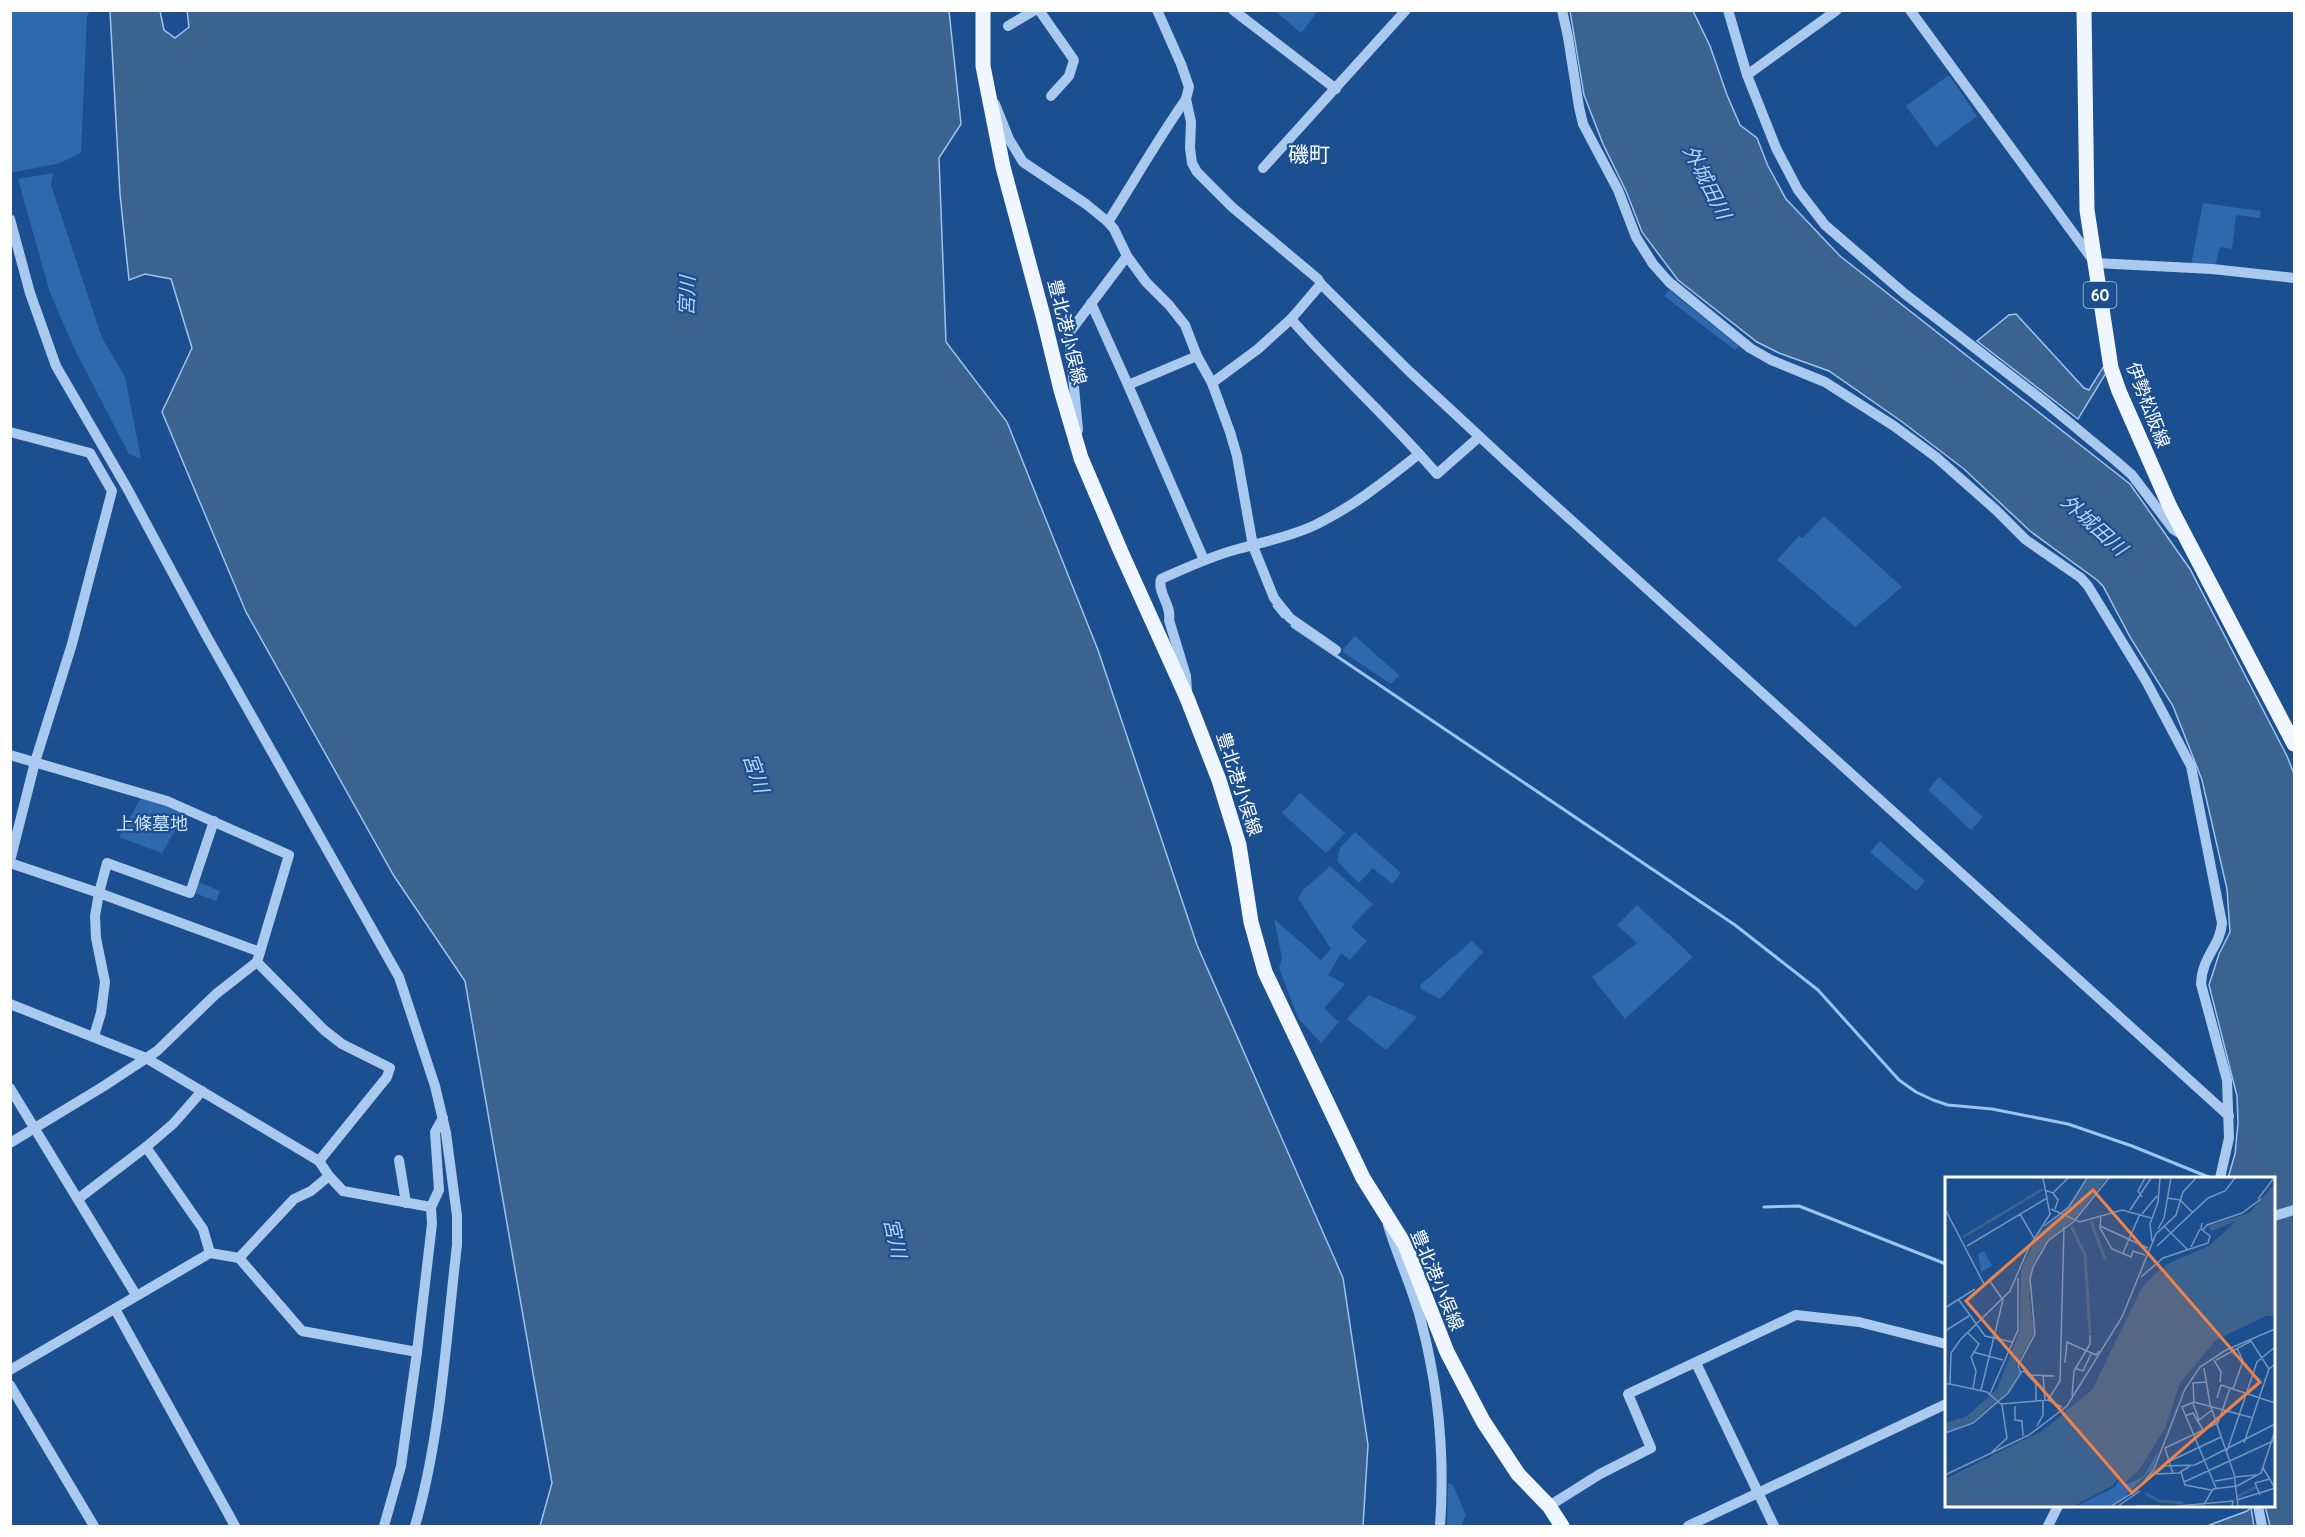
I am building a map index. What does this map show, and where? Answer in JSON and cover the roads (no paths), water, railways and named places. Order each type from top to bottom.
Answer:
[{"type":"main road","name":"豊北港小俣線","points":[[983,10],[982,66],[1009,189],[1061,390],[1081,458],[1120,552],[1187,698],[1219,780],[1239,845],[1251,922],[1265,972],[1363,1178],[1405,1245],[1447,1352],[1483,1421],[1518,1474],[1549,1506],[1562,1527]]},
{"type":"main road","name":"伊勢松阪線","points":[[2084,10],[2087,210],[2111,368],[2170,507],[2295,744]]},
{"type":"street","points":[[1008,26],[1035,10]]},
{"type":"street","points":[[1039,10],[1074,60],[1069,76],[1051,96]]},
{"type":"street","points":[[1108,222],[1141,171],[1158,139],[1186,99],[1189,87],[1157,10]]},
{"type":"street","points":[[1233,10],[1336,89]]},
{"type":"street","points":[[1263,168],[1406,10]]},
{"type":"street","points":[[1562,10],[1581,116],[1618,190],[1636,237],[1653,264],[1681,294],[1749,348],[1771,360],[1825,382],[1894,426],[1936,457],[2026,540],[2081,578],[2146,681],[2191,766],[2220,912],[2221,934],[2204,962],[2201,984],[2227,1080],[2229,1116],[2227,1154],[2221,1177]]},
{"type":"street","points":[[1728,10],[1747,75],[1776,148],[1798,190],[1825,225],[1897,288],[2046,403],[2116,461],[2132,475],[2173,529],[2186,538]]},
{"type":"street","points":[[1747,75],[1837,10]]},
{"type":"street","points":[[1910,10],[2094,263],[2212,269],[2295,278]]},
{"type":"street","points":[[987,88],[1016,152],[1023,162],[1086,204],[1108,222],[1114,229],[1127,256],[1146,282],[1185,325],[1197,356],[1212,383],[1237,456],[1253,546],[1278,605],[1290,618],[1336,650]]},
{"type":"street","points":[[1186,99],[1191,122],[1192,163],[1197,172],[1232,207],[1318,279],[1479,437],[2229,1116]]},
{"type":"street","points":[[10,219],[30,293],[56,366],[128,488],[206,635],[399,977],[435,1086],[443,1118],[457,1216],[457,1245],[435,1431],[424,1494],[415,1527]]},
{"type":"street","points":[[1081,458],[1069,333],[1127,256]]},
{"type":"street","points":[[1212,383],[1258,349],[1291,319],[1321,284]]},
{"type":"street","points":[[1091,303],[1204,560]]},
{"type":"street","points":[[1291,319],[1437,474],[1479,437]]},
{"type":"street","points":[[1128,385],[1197,356]]},
{"type":"street","points":[[10,432],[90,453],[112,491],[72,644],[35,762],[10,862],[99,893],[258,957],[324,1030],[342,1044],[390,1068],[387,1077],[319,1161]]},
{"type":"street","points":[[1187,698],[1186,675],[1169,620],[1171,613],[1159,585],[1161,579],[1204,560],[1310,527],[1333,516],[1364,499],[1419,454]]},
{"type":"street","points":[[10,755],[167,801],[289,855],[258,957],[157,1051],[10,1143]]},
{"type":"street","points":[[93,1036],[101,1013],[105,982],[96,938],[95,916],[107,863],[194,895],[214,821]]},
{"type":"street","points":[[10,1004],[146,1058],[319,1161],[328,1176],[343,1191],[431,1207]]},
{"type":"street","points":[[10,1088],[136,1295]]},
{"type":"street","points":[[78,1199],[146,1147],[172,1124],[202,1091]]},
{"type":"street","points":[[384,1527],[401,1466],[432,1224],[431,1207],[439,1190],[435,1132],[443,1118]]},
{"type":"street","points":[[146,1147],[203,1229],[210,1253]]},
{"type":"street","points":[[399,1160],[406,1203]]},
{"type":"street","points":[[239,1258],[294,1199],[311,1191],[328,1176]]},
{"type":"street","points":[[2275,1216],[2295,1210]]},
{"type":"street","points":[[1386,1217],[1421,1320],[1439,1408],[1443,1468],[1440,1527]]},
{"type":"street","points":[[10,1370],[210,1253],[239,1258],[302,1331],[417,1352]]},
{"type":"street","points":[[115,1309],[235,1527]]},
{"type":"street","points":[[1549,1506],[1600,1474],[1651,1448],[1628,1394],[1796,1315],[1860,1322],[1945,1343]]},
{"type":"street","points":[[1696,1363],[1774,1527]]},
{"type":"street","points":[[10,1385],[94,1527]]},
{"type":"street","points":[[1688,1527],[1945,1405]]},
{"type":"street","points":[[2048,1527],[2058,1507]]},
{"type":"street","points":[[2258,1507],[2262,1527]]},
{"type":"water","name":"宮川","points":[[187,10],[949,11],[961,124],[939,158],[946,342],[1007,422],[1098,650],[1197,945],[1343,1278],[1368,1445],[1363,1526],[540,1526],[552,1483],[465,981],[394,876],[246,612],[162,412],[192,348],[171,279],[145,274],[129,280],[120,194],[110,11],[160,11],[164,30],[175,38],[189,27]]},
{"type":"water","name":"外城田川","points":[[1570,11],[1693,11],[1710,46],[1740,125],[1757,138],[1768,166],[1786,199],[1840,256],[2130,484],[2190,569],[2287,756],[2294,774],[2294,1526],[2270,1526],[2265,1507],[2275,1507],[2275,1177],[2228,1177],[2235,1154],[2238,1123],[2237,1096],[2209,985],[2219,954],[2230,932],[2227,889],[2202,780],[2173,706],[2130,637],[2103,586],[2097,580],[2030,531],[1964,469],[1901,421],[1829,371],[1779,353],[1757,342],[1678,280],[1642,232],[1584,95]]},
{"type":"water","points":[[2016,314],[2084,388],[2089,390],[2104,366],[2106,373],[2078,419],[1977,341],[2009,315]]},
{"type":"water","points":[[2251,1508],[2254,1526],[2207,1526],[2247,1511]]},
{"type":"waterway","points":[[1274,606],[1283,617]]},
{"type":"waterway","points":[[1292,626],[1735,925],[1818,990],[1899,1080],[1916,1092],[1948,1105],[1992,1109],[2068,1124],[2132,1146],[2209,1177]]},
{"type":"waterway","points":[[1764,1207],[1799,1206],[1945,1264]]},
{"type":"district","name":"磯町","points":[[1309,155]]},
{"type":"park label","name":"上條墓地","points":[[152,824]]}]
